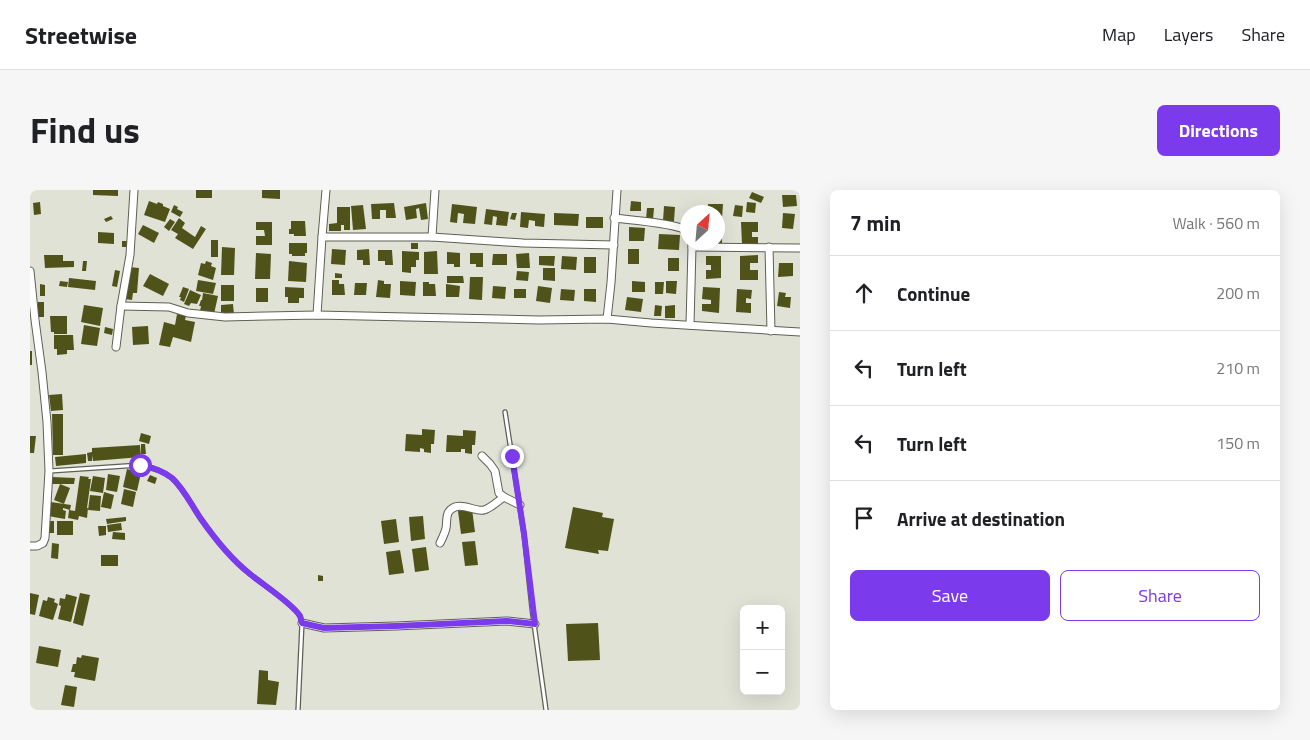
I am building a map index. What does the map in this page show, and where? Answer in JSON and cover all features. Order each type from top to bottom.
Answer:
[{"type":"street","points":[[116,347],[130,255],[134,190]]},
{"type":"street","points":[[317,315],[326,190]]},
{"type":"street","points":[[432,237],[435,190]]},
{"type":"street","points":[[607,319],[617,190]]},
{"type":"street","points":[[614,218],[680,228]]},
{"type":"street","points":[[322,237],[432,237],[523,243],[614,245]]},
{"type":"street","points":[[725,246],[800,248]]},
{"type":"street","points":[[769,248],[771,331]]},
{"type":"street","points":[[690,325],[692,250]]},
{"type":"street","points":[[30,271],[47,422],[49,471],[45,538],[43,543],[37,546],[30,546]]},
{"type":"street","points":[[121,306],[169,307],[188,313],[225,317],[317,315],[539,320],[607,319],[800,332]]},
{"type":"street","points":[[30,346],[38,346]]},
{"type":"street","points":[[482,456],[495,471],[499,493],[520,505]]},
{"type":"street","points":[[440,543],[446,530],[446,518],[455,507],[465,506],[480,511],[486,510],[504,497]]},
{"type":"street","points":[[302,623],[324,628],[507,621],[535,624]]},
{"type":"lane","points":[[505,412],[520,505],[546,710]]},
{"type":"lane","points":[[49,471],[140,465],[159,470],[172,478],[226,551],[247,572],[290,606],[299,616],[302,623],[298,710]]},
{"type":"building","points":[[93,190],[118,190],[118,196],[93,195]]},
{"type":"building","points":[[196,190],[212,190],[212,198],[196,198]]},
{"type":"building","points":[[262,190],[280,190],[280,199],[262,198]]},
{"type":"building","points":[[752,192],[764,197],[761,203],[749,198]]},
{"type":"building","points":[[782,195],[796,195],[797,206],[783,207]]},
{"type":"building","points":[[149,201],[157,204],[158,202],[170,209],[165,222],[144,215]]},
{"type":"building","points":[[631,201],[641,202],[641,211],[630,211]]},
{"type":"building","points":[[40,202],[41,214],[34,215],[33,203]]},
{"type":"building","points":[[747,202],[756,203],[755,213],[746,212]]},
{"type":"building","points":[[394,203],[396,218],[386,218],[386,210],[380,210],[380,219],[372,219],[371,204]]},
{"type":"building","points":[[426,203],[428,219],[421,220],[419,208],[416,209],[417,218],[406,220],[404,207]]},
{"type":"building","points":[[452,204],[477,207],[475,224],[463,223],[464,214],[458,213],[457,223],[450,222]]},
{"type":"building","points":[[174,205],[183,212],[180,217],[171,212]]},
{"type":"building","points":[[363,205],[366,229],[353,230],[351,206]]},
{"type":"building","points":[[735,205],[743,206],[742,217],[733,216]]},
{"type":"building","points":[[664,206],[675,207],[674,221],[663,221]]},
{"type":"building","points":[[337,207],[350,207],[350,230],[344,230],[344,225],[341,225],[341,231],[329,231],[329,224],[337,223]]},
{"type":"building","points":[[647,208],[654,208],[653,220],[646,219]]},
{"type":"building","points":[[486,209],[509,212],[507,226],[496,225],[497,217],[493,216],[492,225],[484,224]]},
{"type":"building","points":[[521,212],[545,214],[544,227],[535,226],[535,221],[529,220],[528,228],[520,227]]},
{"type":"building","points":[[512,213],[517,213],[515,220],[510,219]]},
{"type":"building","points":[[554,213],[579,214],[578,226],[554,225]]},
{"type":"building","points":[[783,213],[795,214],[793,229],[782,228]]},
{"type":"building","points":[[111,216],[113,219],[106,222],[104,219]]},
{"type":"building","points":[[586,217],[603,217],[603,228],[586,228]]},
{"type":"building","points":[[179,218],[185,223],[182,228],[195,237],[201,226],[206,229],[193,249],[175,238],[178,234],[171,230]]},
{"type":"building","points":[[170,219],[175,222],[169,231],[164,227]]},
{"type":"building","points":[[291,221],[305,221],[306,236],[289,234]]},
{"type":"building","points":[[256,222],[272,222],[272,245],[256,245],[256,236],[265,236],[264,230],[256,230]]},
{"type":"building","points":[[741,222],[758,222],[758,232],[752,232],[752,237],[758,237],[758,245],[742,245]]},
{"type":"building","points":[[143,225],[159,233],[154,243],[138,234]]},
{"type":"building","points":[[629,227],[645,228],[644,241],[629,241]]},
{"type":"building","points":[[98,232],[114,233],[114,244],[98,243]]},
{"type":"building","points":[[659,234],[680,235],[679,250],[658,249]]},
{"type":"building","points":[[211,240],[218,240],[218,257],[211,257]]},
{"type":"building","points":[[122,241],[128,241],[128,247],[122,247]]},
{"type":"building","points":[[289,243],[307,243],[307,253],[305,253],[305,256],[292,256],[292,254],[289,254]]},
{"type":"building","points":[[411,243],[418,243],[418,249],[411,249]]},
{"type":"building","points":[[222,247],[235,248],[234,275],[221,275]]},
{"type":"building","points":[[332,249],[346,250],[345,265],[331,264]]},
{"type":"building","points":[[369,249],[370,265],[363,265],[363,260],[357,260],[357,250]]},
{"type":"building","points":[[628,249],[639,249],[639,264],[628,264]]},
{"type":"building","points":[[378,250],[392,250],[393,265],[385,265],[385,261],[378,261]]},
{"type":"building","points":[[402,251],[419,252],[419,260],[416,260],[416,267],[411,267],[411,273],[402,272]]},
{"type":"building","points":[[437,251],[438,274],[424,274],[424,252]]},
{"type":"building","points":[[447,252],[460,253],[460,267],[454,267],[454,264],[447,264]]},
{"type":"building","points":[[256,253],[271,254],[270,279],[255,279]]},
{"type":"building","points":[[470,253],[483,253],[483,267],[476,267],[476,264],[470,264]]},
{"type":"building","points":[[529,253],[530,268],[517,268],[516,254]]},
{"type":"building","points":[[493,254],[507,254],[507,265],[492,265]]},
{"type":"building","points":[[44,255],[63,255],[63,261],[74,261],[74,267],[45,268]]},
{"type":"building","points":[[758,255],[758,263],[750,263],[750,270],[758,270],[758,280],[740,280],[740,256]]},
{"type":"building","points":[[539,256],[555,256],[554,266],[539,265]]},
{"type":"building","points":[[562,256],[577,257],[576,270],[561,269]]},
{"type":"building","points":[[706,256],[721,256],[721,278],[706,279],[706,270],[711,270],[711,265],[706,265]]},
{"type":"building","points":[[584,257],[596,257],[596,273],[584,273]]},
{"type":"building","points":[[668,258],[679,258],[679,271],[668,271]]},
{"type":"building","points":[[83,261],[87,261],[86,271],[82,271]]},
{"type":"building","points":[[206,261],[212,263],[211,266],[216,268],[213,280],[198,275],[201,263],[205,264]]},
{"type":"building","points":[[289,261],[307,263],[306,282],[288,281]]},
{"type":"building","points":[[779,263],[793,263],[793,276],[778,277]]},
{"type":"building","points":[[129,267],[139,268],[137,293],[133,293],[132,300],[125,299]]},
{"type":"building","points":[[543,268],[555,268],[555,281],[543,280]]},
{"type":"building","points":[[115,270],[120,271],[117,287],[112,286]]},
{"type":"building","points":[[517,271],[529,272],[528,281],[516,280]]},
{"type":"building","points":[[335,273],[342,274],[342,278],[335,278]]},
{"type":"building","points":[[150,274],[169,284],[163,296],[143,286]]},
{"type":"building","points":[[447,276],[463,276],[464,283],[447,283]]},
{"type":"building","points":[[470,277],[483,277],[482,300],[469,299]]},
{"type":"building","points":[[69,278],[96,281],[95,290],[68,287]]},
{"type":"building","points":[[198,280],[216,283],[213,294],[196,291]]},
{"type":"building","points":[[332,280],[339,280],[339,284],[344,284],[345,295],[332,295]]},
{"type":"building","points":[[378,280],[384,281],[384,284],[391,284],[390,298],[376,297]]},
{"type":"building","points":[[60,281],[68,282],[67,287],[59,286]]},
{"type":"building","points":[[400,281],[416,282],[415,296],[400,295]]},
{"type":"building","points":[[632,281],[645,282],[645,292],[632,292]]},
{"type":"building","points":[[666,281],[677,281],[676,294],[666,293]]},
{"type":"building","points":[[423,282],[435,284],[436,296],[423,296]]},
{"type":"building","points":[[655,282],[664,282],[663,294],[655,294]]},
{"type":"building","points":[[355,283],[367,283],[366,295],[354,295]]},
{"type":"building","points":[[40,284],[45,285],[45,296],[40,296]]},
{"type":"building","points":[[446,284],[460,286],[459,297],[446,297]]},
{"type":"building","points":[[221,285],[234,285],[234,301],[221,301]]},
{"type":"building","points":[[493,286],[506,287],[505,299],[492,298]]},
{"type":"building","points":[[538,286],[552,288],[550,303],[536,301]]},
{"type":"building","points":[[183,287],[189,289],[184,302],[179,297]]},
{"type":"building","points":[[285,287],[304,288],[304,298],[299,298],[299,303],[288,303],[288,297],[285,297]]},
{"type":"building","points":[[703,287],[720,288],[719,313],[702,311],[702,304],[711,304],[711,300],[702,299]]},
{"type":"building","points":[[256,288],[268,288],[268,302],[256,302]]},
{"type":"building","points":[[514,289],[526,289],[526,298],[514,298]]},
{"type":"building","points":[[561,289],[575,290],[574,301],[560,300]]},
{"type":"building","points":[[584,289],[596,289],[596,302],[584,301]]},
{"type":"building","points":[[737,289],[752,290],[751,299],[746,298],[746,303],[751,303],[751,313],[736,312]]},
{"type":"building","points":[[190,290],[201,295],[197,304],[191,303],[189,306],[184,304]]},
{"type":"building","points":[[779,292],[786,293],[785,297],[791,297],[790,308],[777,306]]},
{"type":"building","points":[[203,293],[218,296],[214,314],[200,311],[201,306],[199,306]]},
{"type":"building","points":[[627,297],[643,299],[641,312],[625,310]]},
{"type":"building","points":[[38,302],[44,302],[44,317],[38,317]]},
{"type":"building","points":[[233,304],[234,315],[221,315],[221,305]]},
{"type":"building","points":[[84,305],[103,308],[100,326],[81,322]]},
{"type":"building","points":[[655,305],[662,306],[661,316],[654,316]]},
{"type":"building","points":[[675,305],[675,318],[665,318],[665,306]]},
{"type":"building","points":[[177,314],[186,316],[185,320],[195,322],[191,342],[173,337],[170,347],[159,345],[164,322],[175,325]]},
{"type":"building","points":[[50,316],[67,316],[67,334],[54,334],[54,332],[51,332]]},
{"type":"building","points":[[84,325],[100,328],[97,346],[81,344]]},
{"type":"building","points":[[148,326],[149,344],[133,345],[132,327]]},
{"type":"building","points":[[105,327],[113,329],[112,335],[104,333]]},
{"type":"building","points":[[54,335],[73,335],[74,350],[67,350],[67,354],[57,355],[57,349],[54,349]]},
{"type":"building","points":[[30,351],[32,351],[32,365],[30,365]]},
{"type":"building","points":[[62,394],[63,410],[51,411],[49,395]]},
{"type":"building","points":[[52,414],[63,414],[63,455],[53,455]]},
{"type":"building","points":[[422,429],[435,430],[434,444],[431,444],[431,453],[424,452],[424,449],[420,448],[420,452],[405,451],[406,434],[422,435]]},
{"type":"building","points":[[463,430],[476,431],[475,445],[472,445],[472,454],[465,453],[465,449],[461,449],[461,452],[446,452],[447,435],[463,436]]},
{"type":"building","points":[[141,433],[151,436],[149,444],[139,441]]},
{"type":"building","points":[[30,436],[36,436],[34,453],[30,453]]},
{"type":"building","points":[[141,444],[145,444],[146,454],[141,454]]},
{"type":"building","points":[[140,445],[141,457],[93,461],[92,455],[92,461],[88,461],[87,453],[92,452],[92,448]]},
{"type":"building","points":[[86,454],[86,463],[56,466],[55,457]]},
{"type":"building","points":[[127,469],[141,473],[137,491],[123,487]]},
{"type":"building","points":[[108,474],[120,476],[117,492],[106,490]]},
{"type":"building","points":[[150,475],[157,478],[155,484],[147,481]]},
{"type":"building","points":[[80,476],[91,479],[87,518],[79,516],[78,520],[68,518],[69,510],[75,511]]},
{"type":"building","points":[[93,476],[105,478],[103,493],[90,491]]},
{"type":"building","points":[[52,477],[75,478],[74,484],[52,484]]},
{"type":"building","points":[[60,484],[70,488],[64,504],[54,500]]},
{"type":"building","points":[[124,489],[136,492],[133,507],[121,504]]},
{"type":"building","points":[[104,492],[114,495],[111,509],[101,507]]},
{"type":"building","points":[[90,495],[101,496],[100,511],[88,510]]},
{"type":"building","points":[[51,502],[71,505],[70,510],[63,508],[66,511],[65,519],[48,516]]},
{"type":"building","points":[[573,507],[603,513],[602,517],[614,519],[608,551],[598,550],[599,554],[565,548]]},
{"type":"building","points":[[472,509],[475,532],[461,534],[458,511]]},
{"type":"building","points":[[423,516],[425,539],[411,541],[409,517]]},
{"type":"building","points":[[126,517],[126,521],[107,524],[106,519]]},
{"type":"building","points":[[396,519],[399,542],[384,544],[381,521]]},
{"type":"building","points":[[49,521],[54,521],[54,533],[49,533]]},
{"type":"building","points":[[57,521],[73,521],[73,535],[57,535]]},
{"type":"building","points":[[121,523],[122,530],[108,532],[107,525]]},
{"type":"building","points":[[98,526],[106,526],[106,535],[99,536]]},
{"type":"building","points":[[113,532],[125,533],[125,540],[112,539]]},
{"type":"building","points":[[475,541],[478,565],[465,566],[462,542]]},
{"type":"building","points":[[52,543],[59,544],[58,559],[51,558]]},
{"type":"building","points":[[426,547],[429,570],[415,572],[412,549]]},
{"type":"building","points":[[400,550],[404,573],[389,575],[386,552]]},
{"type":"building","points":[[101,555],[118,555],[118,566],[101,566]]},
{"type":"building","points":[[318,575],[323,576],[323,581],[318,581]]},
{"type":"building","points":[[30,593],[39,595],[35,615],[30,614]]},
{"type":"building","points":[[80,593],[90,595],[83,626],[73,623]]},
{"type":"building","points":[[66,594],[77,597],[71,622],[58,619],[61,606],[59,605],[60,598],[65,599]]},
{"type":"building","points":[[48,597],[55,599],[54,602],[58,604],[53,620],[39,616],[43,600],[47,601]]},
{"type":"building","points":[[598,623],[600,660],[568,661],[566,624]]},
{"type":"building","points":[[39,646],[61,650],[58,667],[36,663]]},
{"type":"building","points":[[82,655],[99,658],[95,681],[74,677],[75,672],[71,672],[73,664],[76,664],[77,657],[81,658]]},
{"type":"building","points":[[259,670],[268,671],[268,680],[279,682],[276,705],[257,704]]},
{"type":"building","points":[[65,685],[77,687],[74,707],[61,705]]},
{"type":"route","points":[[140,465],[159,470],[172,478],[226,551],[247,572],[290,606],[299,616],[302,623],[324,628],[507,621],[535,624],[512,456]]}]
